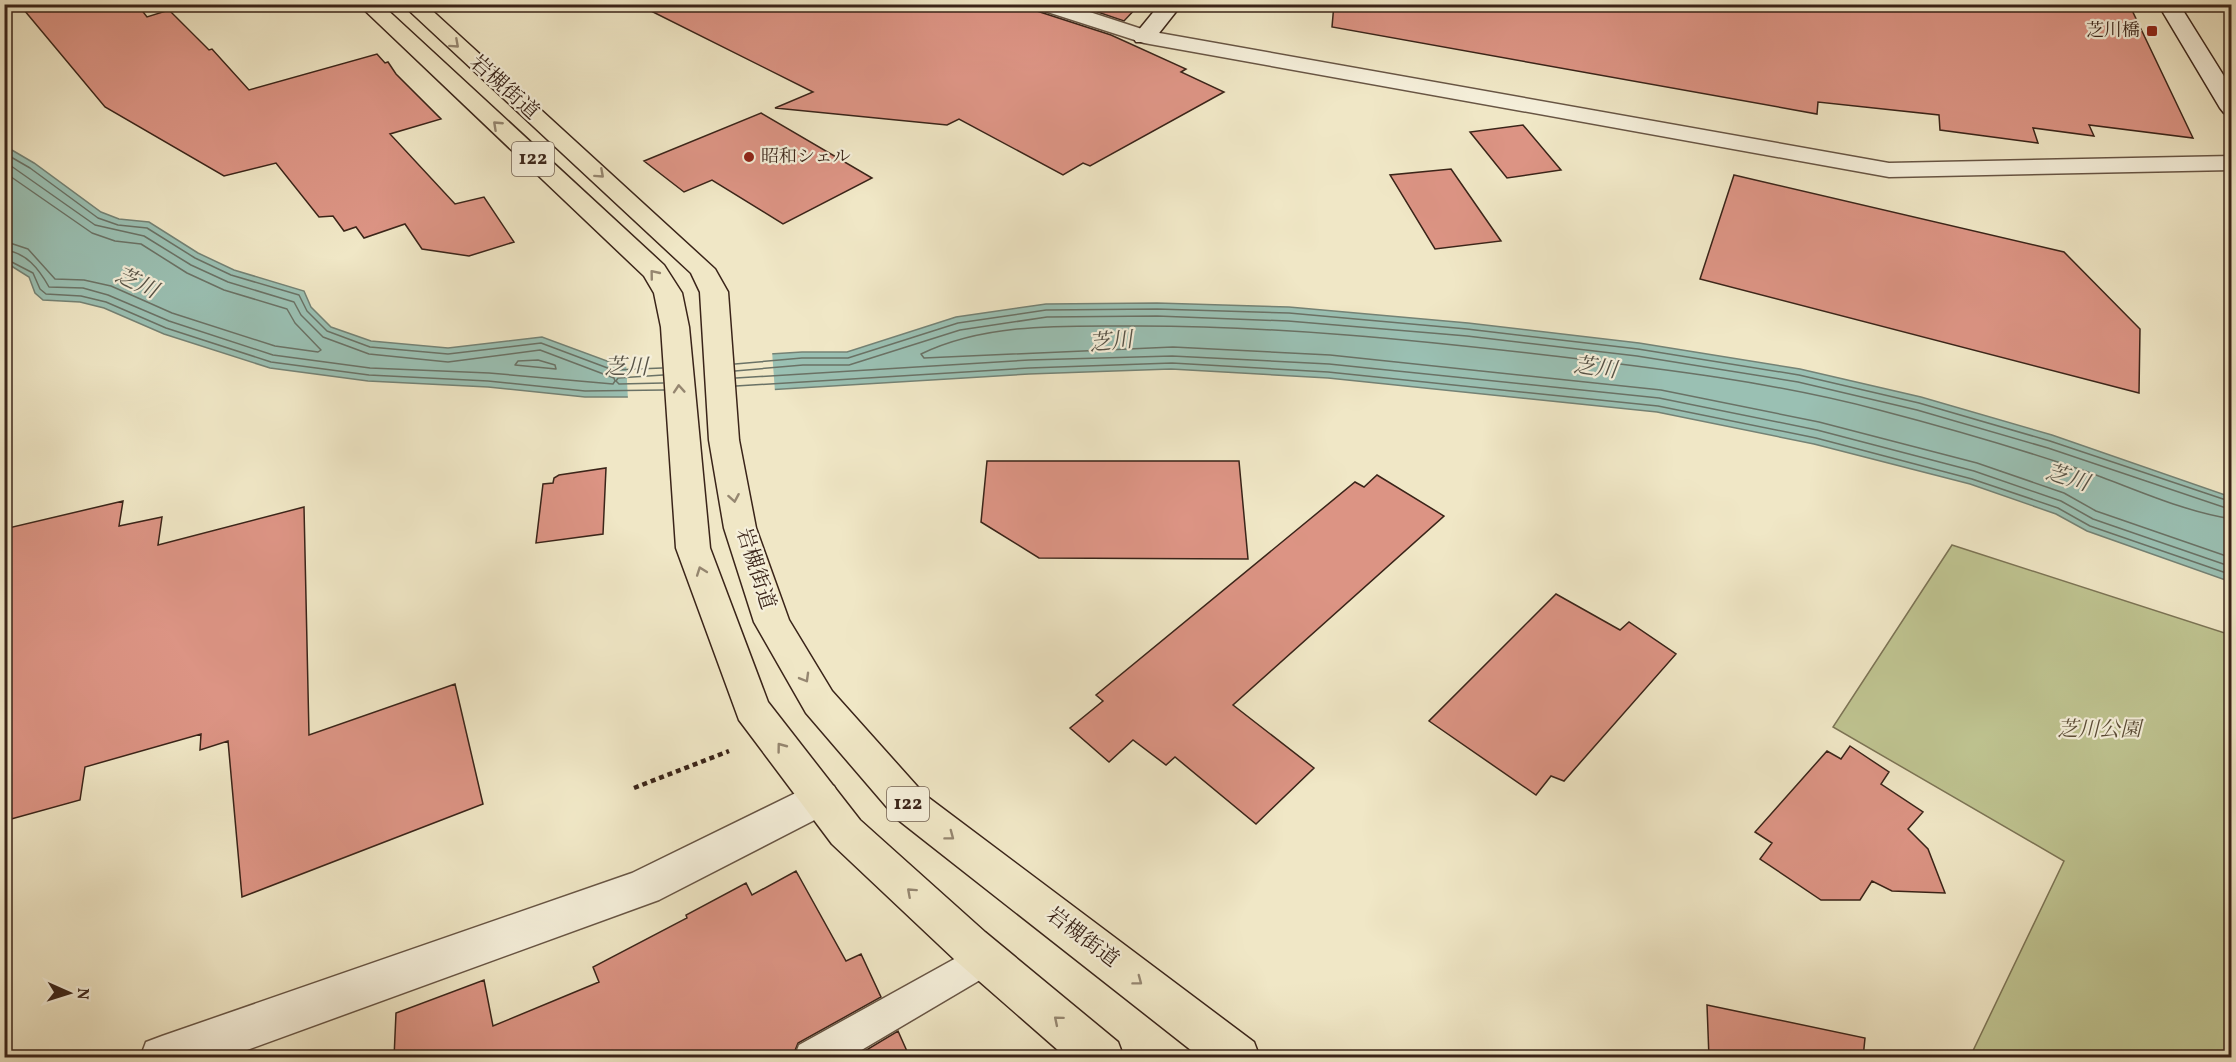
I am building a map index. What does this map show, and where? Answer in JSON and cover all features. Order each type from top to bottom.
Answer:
[{"type":"highway","name":"岩槻街道","points":[[368,4],[654,272],[668,293],[675,327],[693,548],[752,709],[846,832],[985,958],[1102,1058]]},
{"type":"highway","name":"岩槻街道","points":[[412,4],[702,269],[714,292],[724,440],[740,528],[772,622],[819,702],[911,807],[1238,1058]]},
{"type":"street","points":[[1042,4],[1144,37],[1889,170],[2232,163]]},
{"type":"street","points":[[1144,37],[1172,4]]},
{"type":"street","points":[[2168,4],[2232,108]]},
{"type":"street","points":[[162,1058],[644,887],[820,798]]},
{"type":"lane","points":[[812,1058],[985,958]]},
{"type":"path","points":[[634,788],[735,749]]},
{"type":"green space","name":"芝川公園","points":[[1952,545],[2231,635],[2231,1057],[1970,1057],[2064,861],[1833,727]]},
{"type":"water","name":"芝川","points":[[5,146],[34,163],[101,212],[119,219],[149,222],[198,253],[234,270],[304,291],[311,307],[331,327],[371,341],[448,348],[542,337],[615,364],[802,352],[847,352],[956,317],[1046,304],[1157,303],[1289,307],[1468,323],[1639,343],[1800,369],[1921,397],[2052,435],[2231,497],[2231,582],[2087,531],[2056,514],[1970,484],[1814,444],[1657,412],[1328,378],[1171,369],[1029,374],[651,397],[585,397],[488,387],[368,381],[270,368],[164,334],[104,308],[80,302],[43,300],[35,293],[29,277],[5,262]]},
{"type":"pier","points":[[772,351],[775,392],[628,400],[626,361]]},
{"type":"building","points":[[19,4],[137,4],[147,17],[169,10],[209,50],[212,49],[249,90],[377,54],[385,63],[388,62],[396,74],[441,119],[390,134],[455,204],[484,197],[514,242],[469,256],[422,249],[405,224],[364,238],[356,227],[344,231],[333,216],[319,217],[276,163],[224,176],[105,107]]},
{"type":"building","points":[[637,4],[1030,4],[1034,10],[1111,35],[1186,69],[1181,72],[1224,92],[1090,166],[1083,163],[1063,175],[959,119],[947,125],[775,108],[813,92]]},
{"type":"building","points":[[1074,4],[1140,4],[1124,21]]},
{"type":"building","points":[[1334,4],[2129,4],[2193,138],[2089,125],[2094,136],[2033,128],[2038,143],[1940,130],[1939,115],[1818,102],[1817,114],[1332,27]]},
{"type":"building","points":[[761,113],[872,178],[783,224],[712,180],[684,192],[644,161]]},
{"type":"building","points":[[1523,125],[1561,170],[1507,178],[1470,132]]},
{"type":"building","points":[[1451,169],[1501,241],[1435,249],[1390,175]]},
{"type":"building","points":[[1734,175],[2064,252],[2140,329],[2139,393],[1700,279]]},
{"type":"building","points":[[987,461],[1239,461],[1248,559],[1039,558],[981,522]]},
{"type":"building","points":[[606,468],[603,534],[536,543],[543,484],[553,483],[554,478],[559,475]]},
{"type":"building","points":[[1377,475],[1444,516],[1233,705],[1314,768],[1256,824],[1175,757],[1166,765],[1133,740],[1109,762],[1070,728],[1103,701],[1096,695],[1355,482],[1364,487]]},
{"type":"building","points":[[123,501],[119,526],[162,517],[158,545],[304,507],[309,735],[455,684],[483,804],[242,897],[228,741],[200,750],[201,734],[85,767],[80,800],[4,821],[4,529]]},
{"type":"building","points":[[1556,594],[1620,630],[1629,622],[1676,654],[1564,781],[1551,776],[1536,795],[1429,721]]},
{"type":"building","points":[[1850,746],[1889,772],[1881,784],[1923,812],[1908,829],[1928,849],[1945,893],[1892,891],[1872,881],[1860,900],[1821,900],[1760,859],[1772,843],[1755,832],[1827,751],[1841,759]]},
{"type":"building","points":[[796,871],[846,961],[861,954],[881,997],[798,1043],[792,1058],[394,1058],[396,1013],[484,980],[493,1026],[599,982],[593,967],[687,918],[686,915],[746,883],[752,895]]},
{"type":"building","points":[[1707,1005],[1865,1038],[1863,1058],[1709,1058]]},
{"type":"building","points":[[898,1031],[910,1058],[853,1058]]},
{"type":"place","name":"芝川橋","points":[[2152,31]]},
{"type":"place","name":"昭和シェル","points":[[749,157]]}]
